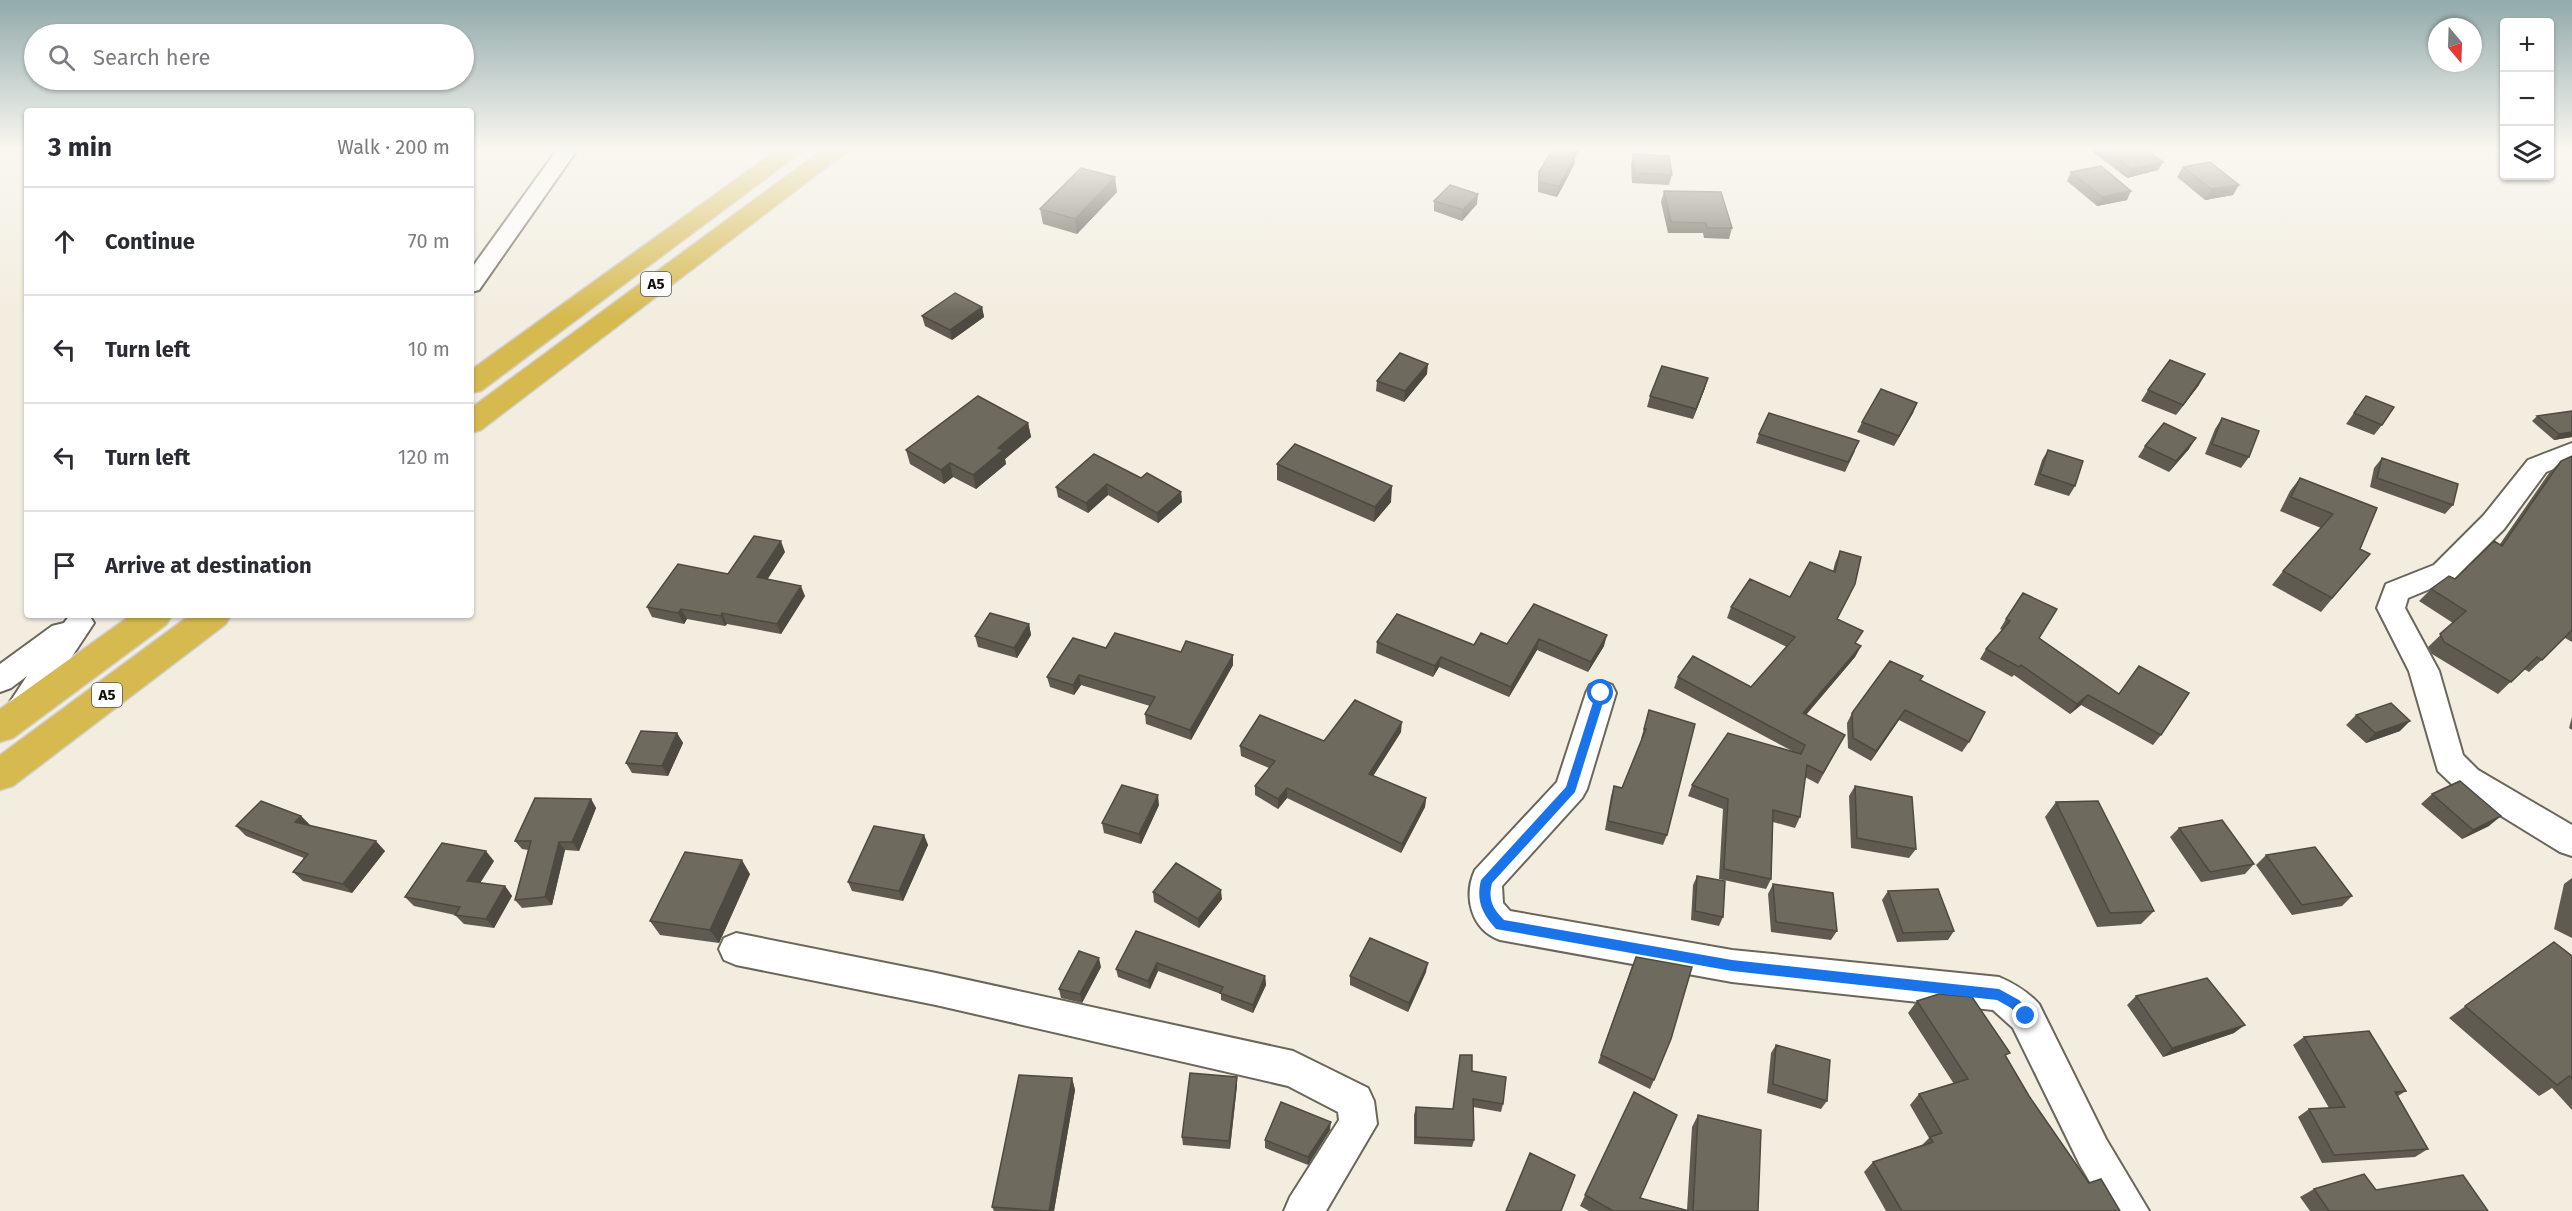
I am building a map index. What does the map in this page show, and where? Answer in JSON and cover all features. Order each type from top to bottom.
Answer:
[{"type":"highway","name":"A5","points":[[474,382],[719,204]]},
{"type":"highway","name":"A5","points":[[474,421],[765,204]]},
{"type":"highway","name":"A5","points":[[7,723],[132,625],[148,618]]},
{"type":"highway","name":"A5","points":[[0,775],[210,618]]},
{"type":"street","points":[[474,281],[529,204]]},
{"type":"street","points":[[2572,452],[2537,466],[2494,522],[2444,572],[2396,591],[2391,608],[2424,671],[2449,762],[2467,780],[2572,842]]},
{"type":"street","points":[[0,680],[86,619]]},
{"type":"street","points":[[7,723],[86,619]]},
{"type":"street","points":[[1601,693],[1571,789],[1487,880],[1484,894],[1487,911],[1500,925],[1732,966],[1999,994],[2015,1004],[2026,1016],[2093,1152],[2129,1211]]},
{"type":"street","points":[[736,950],[936,989],[1293,1069],[1355,1101],[1358,1124],[1304,1211]]},
{"type":"building","points":[[1045,204],[1090,204],[1075,219],[1040,209]]},
{"type":"building","points":[[1442,204],[1469,204],[1463,210]]},
{"type":"building","points":[[1667,204],[1725,204],[1732,228],[1707,228],[1706,223],[1671,222]]},
{"type":"building","points":[[955,293],[982,307],[950,330],[922,316]]},
{"type":"building","points":[[1400,353],[1428,364],[1405,391],[1377,381]]},
{"type":"building","points":[[2170,360],[2205,374],[2183,405],[2148,390]]},
{"type":"building","points":[[1662,366],[1708,378],[1696,409],[1650,396]]},
{"type":"building","points":[[1881,389],[1917,403],[1899,436],[1862,422]]},
{"type":"building","points":[[978,396],[1028,423],[998,448],[1003,450],[973,475],[950,463],[941,470],[906,450]]},
{"type":"building","points":[[2366,396],[2394,407],[2382,425],[2354,413]]},
{"type":"building","points":[[2572,411],[2572,432],[2559,434],[2537,416]]},
{"type":"building","points":[[1769,413],[1859,441],[1848,462],[1759,434]]},
{"type":"building","points":[[2222,418],[2259,431],[2249,457],[2212,444]]},
{"type":"building","points":[[2164,423],[2196,438],[2176,461],[2145,446]]},
{"type":"building","points":[[1295,444],[1392,486],[1375,507],[1277,464]]},
{"type":"building","points":[[2048,450],[2083,461],[2075,486],[2040,474]]},
{"type":"building","points":[[1094,454],[1141,478],[1147,473],[1181,492],[1157,513],[1107,484],[1086,503],[1056,487]]},
{"type":"building","points":[[2572,456],[2572,630],[2542,660],[2537,657],[2511,682],[2444,642],[2440,634],[2466,611],[2431,589],[2449,576],[2455,579],[2494,541],[2502,546],[2561,461]]},
{"type":"building","points":[[2382,458],[2458,484],[2453,505],[2377,478]]},
{"type":"building","points":[[2300,478],[2377,508],[2360,549],[2370,554],[2332,598],[2283,571],[2333,514],[2291,497]]},
{"type":"building","points":[[754,536],[781,541],[757,577],[801,586],[777,624],[722,613],[721,616],[681,609],[678,613],[647,607],[678,564],[728,574]]},
{"type":"building","points":[[1840,551],[1861,557],[1855,584],[1837,619],[1863,631],[1855,643],[1861,646],[1803,713],[1845,735],[1823,773],[1807,765],[1800,817],[1773,810],[1771,879],[1724,869],[1728,799],[1692,785],[1728,733],[1801,754],[1805,745],[1678,677],[1693,656],[1751,687],[1795,637],[1731,607],[1750,579],[1790,597],[1810,562],[1835,572]]},
{"type":"building","points":[[2023,593],[2057,609],[2039,638],[2119,694],[2139,666],[2189,693],[2161,735],[2088,695],[2077,704],[2021,665],[2019,667],[1986,649],[2010,621],[2006,619]]},
{"type":"building","points":[[1534,604],[1607,635],[1591,662],[1539,639],[1511,687],[1441,657],[1435,666],[1377,642],[1397,614],[1474,645],[1481,633],[1507,644]]},
{"type":"building","points":[[990,613],[1029,624],[1014,648],[975,636]]},
{"type":"building","points":[[1115,633],[1181,652],[1186,641],[1233,655],[1190,730],[1145,714],[1155,697],[1079,675],[1073,685],[1047,677],[1073,638],[1106,648]]},
{"type":"building","points":[[1890,661],[1923,676],[1920,680],[1985,712],[1969,742],[1905,710],[1876,751],[1853,738],[1852,713]]},
{"type":"building","points":[[1355,700],[1402,722],[1369,774],[1426,798],[1402,844],[1287,788],[1278,799],[1255,786],[1275,761],[1240,746],[1260,715],[1324,741]]},
{"type":"building","points":[[2391,703],[2410,721],[2375,733],[2356,715]]},
{"type":"building","points":[[1649,710],[1695,724],[1667,835],[1608,821],[1614,786],[1622,788],[1646,729],[1644,729]]},
{"type":"building","points":[[641,731],[677,733],[662,766],[626,763]]},
{"type":"building","points":[[2460,781],[2501,816],[2473,830],[2432,794]]},
{"type":"building","points":[[1122,785],[1158,795],[1139,834],[1102,823]]},
{"type":"building","points":[[1855,786],[1912,797],[1916,849],[1857,838]]},
{"type":"building","points":[[535,798],[591,799],[572,842],[559,842],[545,897],[515,900],[531,841],[515,841]]},
{"type":"building","points":[[261,801],[301,816],[295,822],[376,841],[343,884],[293,872],[308,854],[236,826]]},
{"type":"building","points":[[2098,801],[2154,911],[2110,913],[2056,802]]},
{"type":"building","points":[[2222,820],[2254,864],[2210,872],[2179,828]]},
{"type":"building","points":[[874,826],[924,835],[899,891],[848,882]]},
{"type":"building","points":[[442,843],[486,851],[467,881],[505,886],[486,919],[455,915],[460,907],[405,897]]},
{"type":"building","points":[[2315,847],[2352,896],[2302,905],[2266,855]]},
{"type":"building","points":[[685,852],[742,860],[710,930],[650,921]]},
{"type":"building","points":[[1176,863],[1221,890],[1198,919],[1153,892]]},
{"type":"building","points":[[1697,876],[1725,881],[1723,917],[1695,911]]},
{"type":"building","points":[[1773,884],[1833,893],[1837,931],[1776,922]]},
{"type":"building","points":[[1938,889],[1954,931],[1903,933],[1888,891]]},
{"type":"building","points":[[1136,931],[1265,976],[1253,1005],[1220,993],[1223,987],[1157,963],[1148,981],[1116,969]]},
{"type":"building","points":[[1370,938],[1428,963],[1409,1003],[1350,976]]},
{"type":"building","points":[[2554,942],[2572,956],[2572,1079],[2569,1076],[2557,1085],[2465,1006]]},
{"type":"building","points":[[1079,951],[1099,958],[1080,994],[1059,989]]},
{"type":"building","points":[[1636,957],[1692,967],[1671,1039],[1654,1080],[1601,1055]]},
{"type":"building","points":[[2207,978],[2245,1025],[2172,1048],[2136,996]]},
{"type":"building","points":[[1939,994],[1972,997],[2010,1053],[2005,1055],[2029,1096],[2089,1183],[2101,1179],[2120,1211],[1902,1211],[1873,1162],[1933,1142],[1930,1137],[1942,1133],[1919,1094],[1968,1079],[1917,1001]]},
{"type":"building","points":[[2369,1031],[2406,1091],[2395,1092],[2428,1149],[2334,1155],[2309,1109],[2345,1107],[2304,1037]]},
{"type":"building","points":[[1776,1045],[1830,1060],[1827,1101],[1773,1084]]},
{"type":"building","points":[[1460,1055],[1472,1055],[1472,1071],[1506,1077],[1503,1104],[1473,1099],[1474,1140],[1416,1137],[1416,1107],[1453,1109]]},
{"type":"building","points":[[1190,1073],[1237,1077],[1229,1141],[1182,1137]]},
{"type":"building","points":[[1019,1075],[1072,1078],[1049,1211],[992,1207]]},
{"type":"building","points":[[1634,1092],[1677,1115],[1640,1198],[1689,1211],[1613,1211],[1585,1195]]},
{"type":"building","points":[[1281,1102],[1331,1122],[1308,1157],[1265,1140]]},
{"type":"building","points":[[1698,1115],[1761,1130],[1758,1211],[1693,1211]]},
{"type":"building","points":[[1530,1153],[1575,1175],[1561,1211],[1506,1211]]},
{"type":"building","points":[[2364,1174],[2376,1190],[2463,1175],[2488,1211],[2329,1211],[2314,1189]]},
{"type":"route","points":[[1601,693],[1571,789],[1560,804],[1487,880],[1484,894],[1487,911],[1500,925],[1732,966],[1999,994],[2015,1004],[2026,1016]]}]
